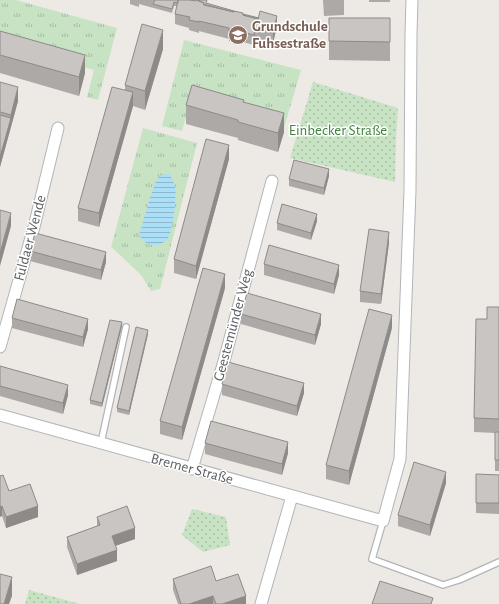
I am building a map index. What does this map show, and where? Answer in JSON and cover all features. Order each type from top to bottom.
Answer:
[{"type":"street","points":[[383,521],[400,459],[410,190],[412,0]]},
{"type":"street","name":"Fuldaer Wende","points":[[0,347],[34,227],[58,128]]},
{"type":"street","name":"Geestemünder Weg","points":[[192,469],[226,353],[272,181]]},
{"type":"street","name":"Bremer Straße","points":[[0,415],[383,521]]},
{"type":"street","points":[[261,604],[292,496]]},
{"type":"lane","points":[[101,443],[126,327]]},
{"type":"lane","points":[[383,521],[372,559],[443,585],[459,580],[499,562]]},
{"type":"green space","points":[[0,0],[16,0],[117,28],[98,100],[87,97],[94,70],[0,44]]},
{"type":"green space","points":[[184,40],[301,70],[284,128],[190,102],[182,131],[162,126]]},
{"type":"green space","name":"Einbecker Straße","points":[[313,82],[398,108],[395,182],[290,158]]},
{"type":"green space","points":[[143,128],[197,143],[160,289],[151,291],[141,275],[111,247]]},
{"type":"green space","points":[[192,509],[226,517],[230,545],[203,552],[182,535]]},
{"type":"green space","points":[[29,590],[80,604],[25,604]]},
{"type":"water","points":[[169,173],[175,185],[175,205],[172,226],[169,236],[165,242],[158,245],[148,244],[139,235],[157,179],[160,176]]},
{"type":"building","points":[[155,0],[178,0],[178,3],[174,2],[172,9],[153,4]]},
{"type":"building","points":[[178,0],[196,0],[204,3],[203,4],[243,13],[243,15],[258,19],[260,11],[277,16],[273,32],[255,28],[254,35],[239,31],[238,33],[229,31],[229,28],[189,20],[190,17],[175,14]]},
{"type":"building","points":[[197,0],[207,0],[206,3],[234,12],[204,5],[204,3]]},
{"type":"building","points":[[243,14],[259,18],[258,19]]},
{"type":"building","points":[[329,18],[390,18],[390,42],[329,41]]},
{"type":"building","points":[[142,24],[163,30],[145,91],[125,85]]},
{"type":"building","points":[[0,31],[85,55],[79,77],[0,55]]},
{"type":"building","points":[[0,82],[18,87],[11,115],[0,112]]},
{"type":"building","points":[[192,85],[244,100],[243,102],[284,113],[278,133],[186,105]]},
{"type":"building","points":[[112,87],[133,92],[99,213],[78,208]]},
{"type":"building","points":[[0,115],[11,118],[0,157]]},
{"type":"building","points":[[206,139],[229,145],[196,266],[174,259]]},
{"type":"building","points":[[294,160],[329,169],[324,188],[289,179]]},
{"type":"building","points":[[282,204],[317,214],[311,233],[277,223]]},
{"type":"building","points":[[0,210],[11,213],[0,253]]},
{"type":"building","points":[[369,229],[389,232],[381,294],[360,291]]},
{"type":"building","points":[[35,233],[106,252],[101,270],[30,251]]},
{"type":"building","points":[[269,245],[339,265],[334,284],[264,264]]},
{"type":"building","points":[[203,268],[225,274],[182,427],[160,421]]},
{"type":"building","points":[[247,293],[321,314],[315,335],[241,314]]},
{"type":"building","points":[[17,299],[88,319],[83,337],[12,318]]},
{"type":"building","points":[[487,307],[499,307],[499,419],[474,418],[476,319],[487,319]]},
{"type":"building","points":[[369,309],[392,315],[349,471],[326,465]]},
{"type":"building","points":[[110,320],[122,322],[102,403],[90,400]]},
{"type":"building","points":[[136,327],[148,330],[129,411],[117,408]]},
{"type":"building","points":[[228,362],[304,383],[297,406],[222,384]]},
{"type":"building","points":[[0,366],[68,385],[63,403],[0,386]]},
{"type":"building","points":[[211,421],[288,442],[282,464],[205,443]]},
{"type":"building","points":[[495,432],[499,432],[499,460],[495,460]]},
{"type":"building","points":[[414,462],[446,472],[430,525],[398,515]]},
{"type":"building","points":[[476,474],[499,475],[499,503],[476,503]]},
{"type":"building","points":[[3,475],[9,491],[30,484],[38,506],[6,517],[2,506],[0,507],[0,476]]},
{"type":"building","points":[[127,506],[135,528],[112,536],[117,550],[77,564],[67,537],[100,525],[97,517]]},
{"type":"building","points":[[211,566],[216,581],[238,574],[246,596],[222,604],[216,604],[213,596],[189,604],[181,604],[173,579]]},
{"type":"building","points":[[0,574],[12,577],[4,604],[0,604]]},
{"type":"building","points":[[380,581],[433,598],[431,604],[372,604]]},
{"type":"place","name":"Grundschule Fuhsestraße","points":[[238,35]]}]
